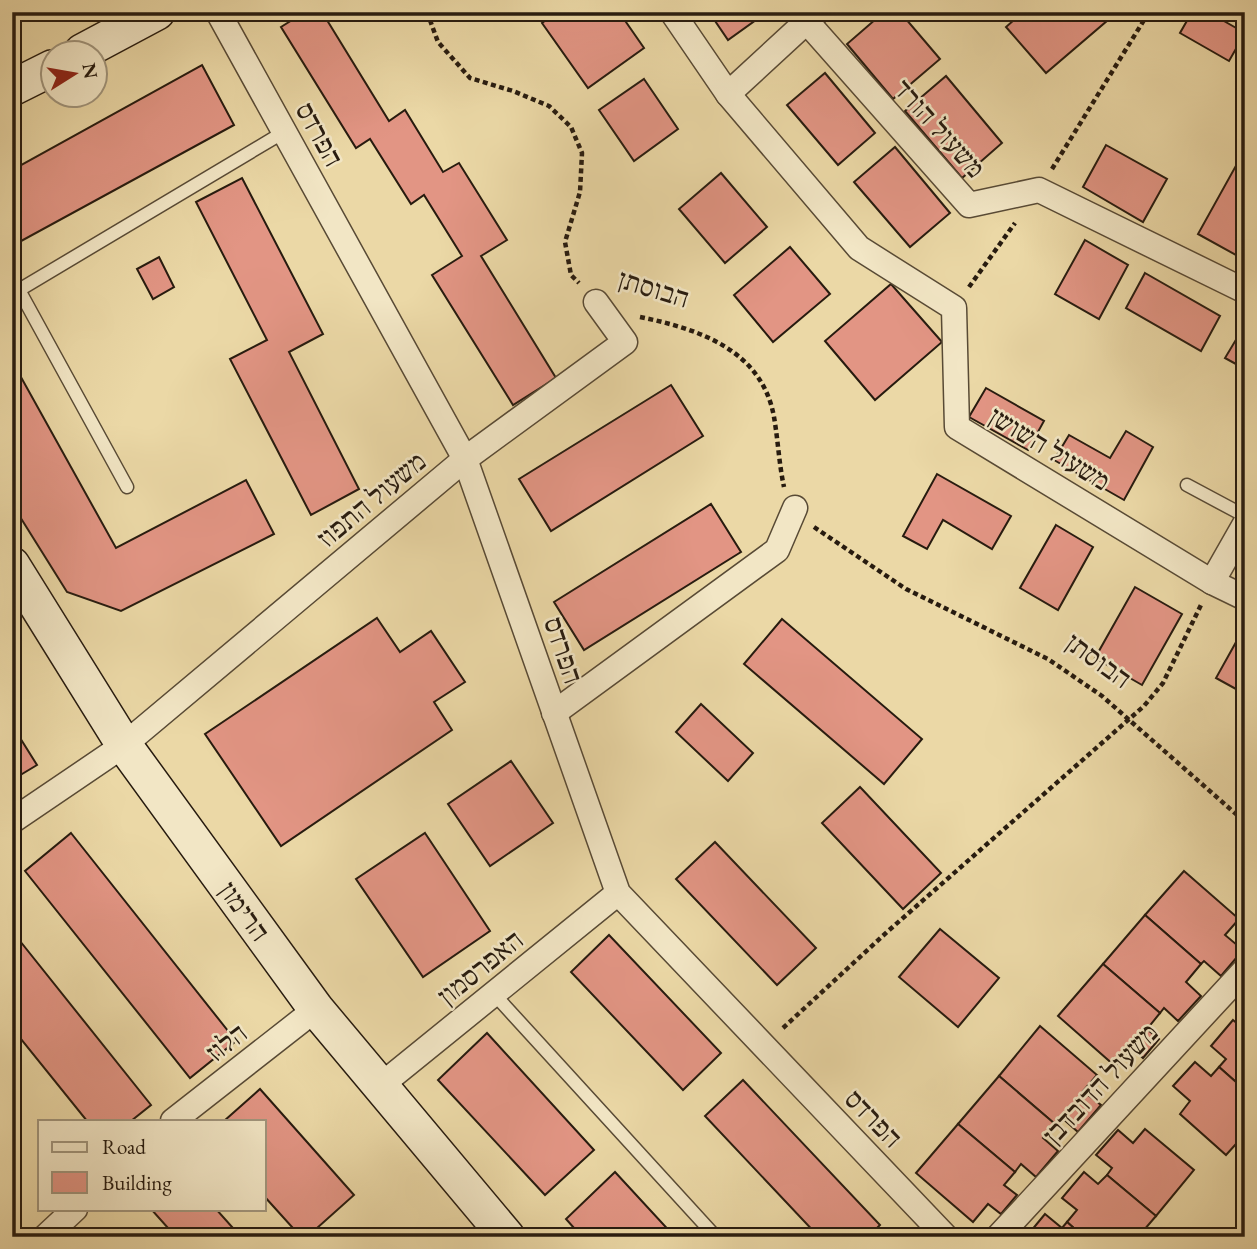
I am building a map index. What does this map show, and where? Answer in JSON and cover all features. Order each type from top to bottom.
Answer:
[{"type":"street","points":[[108,38],[157,12]]},
{"type":"street","name":"הפרדס","points":[[218,12],[465,460],[618,893],[946,1237]]},
{"type":"street","points":[[672,12],[729,94],[859,248],[954,308]]},
{"type":"street","points":[[729,94],[812,17]]},
{"type":"street","name":"משעול הורד","points":[[812,17],[969,205],[1038,191]]},
{"type":"street","points":[[1038,191],[1245,291]]},
{"type":"street","name":"משעול התפוז","points":[[12,821],[124,745],[465,460],[625,342],[596,302]]},
{"type":"street","name":"משעול השושן","points":[[954,308],[957,427],[1212,582],[1245,598]]},
{"type":"street","points":[[554,713],[777,550],[794,508]]},
{"type":"street","points":[[1212,582],[1245,524]]},
{"type":"street","name":"הרימון","points":[[12,565],[124,745],[316,1009],[507,1237]]},
{"type":"street","name":"האפרסמון","points":[[380,1086],[618,893]]},
{"type":"street","name":"משעול הדובדבן","points":[[998,1237],[1245,970]]},
{"type":"street","name":"הלוז","points":[[174,1120],[316,1009]]},
{"type":"street","points":[[45,1237],[74,1210]]},
{"type":"lane","points":[[127,488],[19,290],[284,132]]},
{"type":"lane","points":[[1187,485],[1245,516]]},
{"type":"lane","points":[[494,994],[716,1237]]},
{"type":"path","name":"הבוסתן","points":[[426,12],[438,42],[470,78],[513,91],[549,106],[571,127],[582,153],[580,192],[565,242],[570,275],[596,302],[624,313],[666,322],[705,336],[736,352],[762,381],[774,415],[778,460],[784,488],[794,508],[817,529],[905,589],[1048,659],[1102,695],[1245,822]]},
{"type":"path","points":[[954,308],[1038,191],[1149,12]]},
{"type":"path","points":[[764,1045],[887,932],[1130,720],[1163,683],[1212,582]]},
{"type":"building","points":[[305,12],[322,12],[389,121],[405,110],[443,172],[459,163],[507,240],[481,256],[556,378],[513,405],[432,275],[462,256],[424,195],[411,204],[370,139],[356,148],[281,27]]},
{"type":"building","points":[[557,12],[619,12],[644,48],[588,88],[542,23]]},
{"type":"building","points":[[709,12],[767,12],[728,40]]},
{"type":"building","points":[[884,12],[900,12],[940,59],[893,99],[847,44]]},
{"type":"building","points":[[1023,12],[1102,12],[1108,20],[1046,73],[1006,27]]},
{"type":"building","points":[[1192,12],[1208,12],[1245,33],[1229,61],[1180,33]]},
{"type":"building","points":[[202,65],[234,125],[12,246],[12,170]]},
{"type":"building","points":[[825,73],[875,133],[838,165],[787,105]]},
{"type":"building","points":[[946,76],[1002,143],[962,178],[905,111]]},
{"type":"building","points":[[644,79],[678,129],[634,161],[599,110]]},
{"type":"building","points":[[1106,145],[1167,179],[1143,222],[1083,187]]},
{"type":"building","points":[[895,147],[950,213],[910,247],[854,182]]},
{"type":"building","points":[[1238,162],[1245,166],[1245,260],[1198,234]]},
{"type":"building","points":[[721,173],[767,227],[725,263],[679,209]]},
{"type":"building","points":[[242,178],[323,334],[289,352],[359,489],[311,515],[230,359],[267,340],[196,202]]},
{"type":"building","points":[[1085,240],[1128,265],[1099,319],[1055,294]]},
{"type":"building","points":[[790,247],[830,294],[773,342],[734,295]]},
{"type":"building","points":[[159,257],[174,287],[153,299],[137,269]]},
{"type":"building","points":[[1145,273],[1220,316],[1201,351],[1126,308]]},
{"type":"building","points":[[891,284],[942,342],[875,400],[825,341]]},
{"type":"building","points":[[1243,328],[1245,329],[1245,369],[1225,358]]},
{"type":"building","points":[[12,361],[116,548],[246,480],[274,534],[121,611],[67,592],[12,504]]},
{"type":"building","points":[[671,385],[703,436],[551,531],[519,479]]},
{"type":"building","points":[[986,388],[1044,421],[1028,450],[969,417]]},
{"type":"building","points":[[1126,431],[1153,447],[1124,500],[1054,460],[1069,435],[1110,458]]},
{"type":"building","points":[[937,474],[1011,516],[992,549],[943,520],[927,549],[903,536]]},
{"type":"building","points":[[711,504],[741,552],[584,650],[554,602]]},
{"type":"building","points":[[1056,525],[1093,547],[1058,610],[1020,588]]},
{"type":"building","points":[[1135,587],[1182,614],[1142,685],[1095,658]]},
{"type":"building","points":[[377,618],[400,652],[431,631],[465,682],[434,702],[452,730],[281,846],[205,734]]},
{"type":"building","points":[[782,619],[922,739],[884,784],[744,664]]},
{"type":"building","points":[[1240,635],[1245,638],[1245,694],[1216,678]]},
{"type":"building","points":[[701,704],[753,753],[728,781],[676,732]]},
{"type":"building","points":[[12,725],[37,765],[12,780]]},
{"type":"building","points":[[511,761],[553,823],[490,866],[448,804]]},
{"type":"building","points":[[860,787],[941,873],[903,909],[822,823]]},
{"type":"building","points":[[71,833],[236,1041],[190,1078],[25,871]]},
{"type":"building","points":[[425,833],[490,931],[423,977],[356,879]]},
{"type":"building","points":[[715,842],[816,948],[777,985],[676,879]]},
{"type":"building","points":[[1184,871],[1239,919],[1225,935],[1243,950],[1221,976],[1204,961],[1201,964],[1145,915]]},
{"type":"building","points":[[1145,915],[1201,964],[1186,982],[1201,996],[1178,1021],[1164,1008],[1160,1013],[1103,964]]},
{"type":"building","points":[[940,929],[999,978],[958,1027],[899,977]]},
{"type":"building","points":[[12,931],[151,1105],[132,1120],[86,1120],[12,1028]]},
{"type":"building","points":[[609,935],[721,1053],[683,1090],[571,972]]},
{"type":"building","points":[[1103,964],[1160,1013],[1147,1029],[1159,1039],[1143,1058],[1131,1048],[1115,1066],[1058,1016]]},
{"type":"building","points":[[1233,1020],[1245,1030],[1245,1090],[1219,1067],[1226,1059],[1211,1046]]},
{"type":"building","points":[[1040,1026],[1097,1075],[1083,1091],[1101,1105],[1078,1132],[1061,1117],[1055,1124],[999,1076]]},
{"type":"building","points":[[487,1033],[594,1150],[545,1195],[438,1080]]},
{"type":"building","points":[[1195,1062],[1211,1076],[1219,1067],[1245,1090],[1245,1134],[1226,1155],[1180,1114],[1190,1101],[1173,1086]]},
{"type":"building","points":[[999,1076],[1055,1124],[1043,1138],[1058,1151],[1036,1177],[1021,1164],[1015,1172],[958,1124]]},
{"type":"building","points":[[743,1080],[880,1225],[868,1237],[819,1237],[705,1116]]},
{"type":"building","points":[[260,1089],[354,1195],[307,1237],[301,1237],[266,1198],[266,1120],[225,1120]]},
{"type":"building","points":[[958,1124],[1015,1172],[1004,1185],[1017,1195],[1001,1214],[988,1204],[973,1222],[916,1173]]},
{"type":"building","points":[[1145,1129],[1194,1170],[1156,1216],[1107,1175],[1112,1168],[1096,1155],[1118,1130],[1133,1143]]},
{"type":"building","points":[[615,1172],[675,1237],[582,1237],[566,1219]]},
{"type":"building","points":[[1084,1172],[1098,1184],[1107,1175],[1156,1216],[1138,1237],[1084,1237],[1067,1222],[1077,1210],[1062,1198]]},
{"type":"building","points":[[152,1210],[217,1210],[241,1237],[176,1237]]},
{"type":"building","points":[[1045,1214],[1062,1228],[1067,1222],[1084,1237],[1026,1237]]}]
